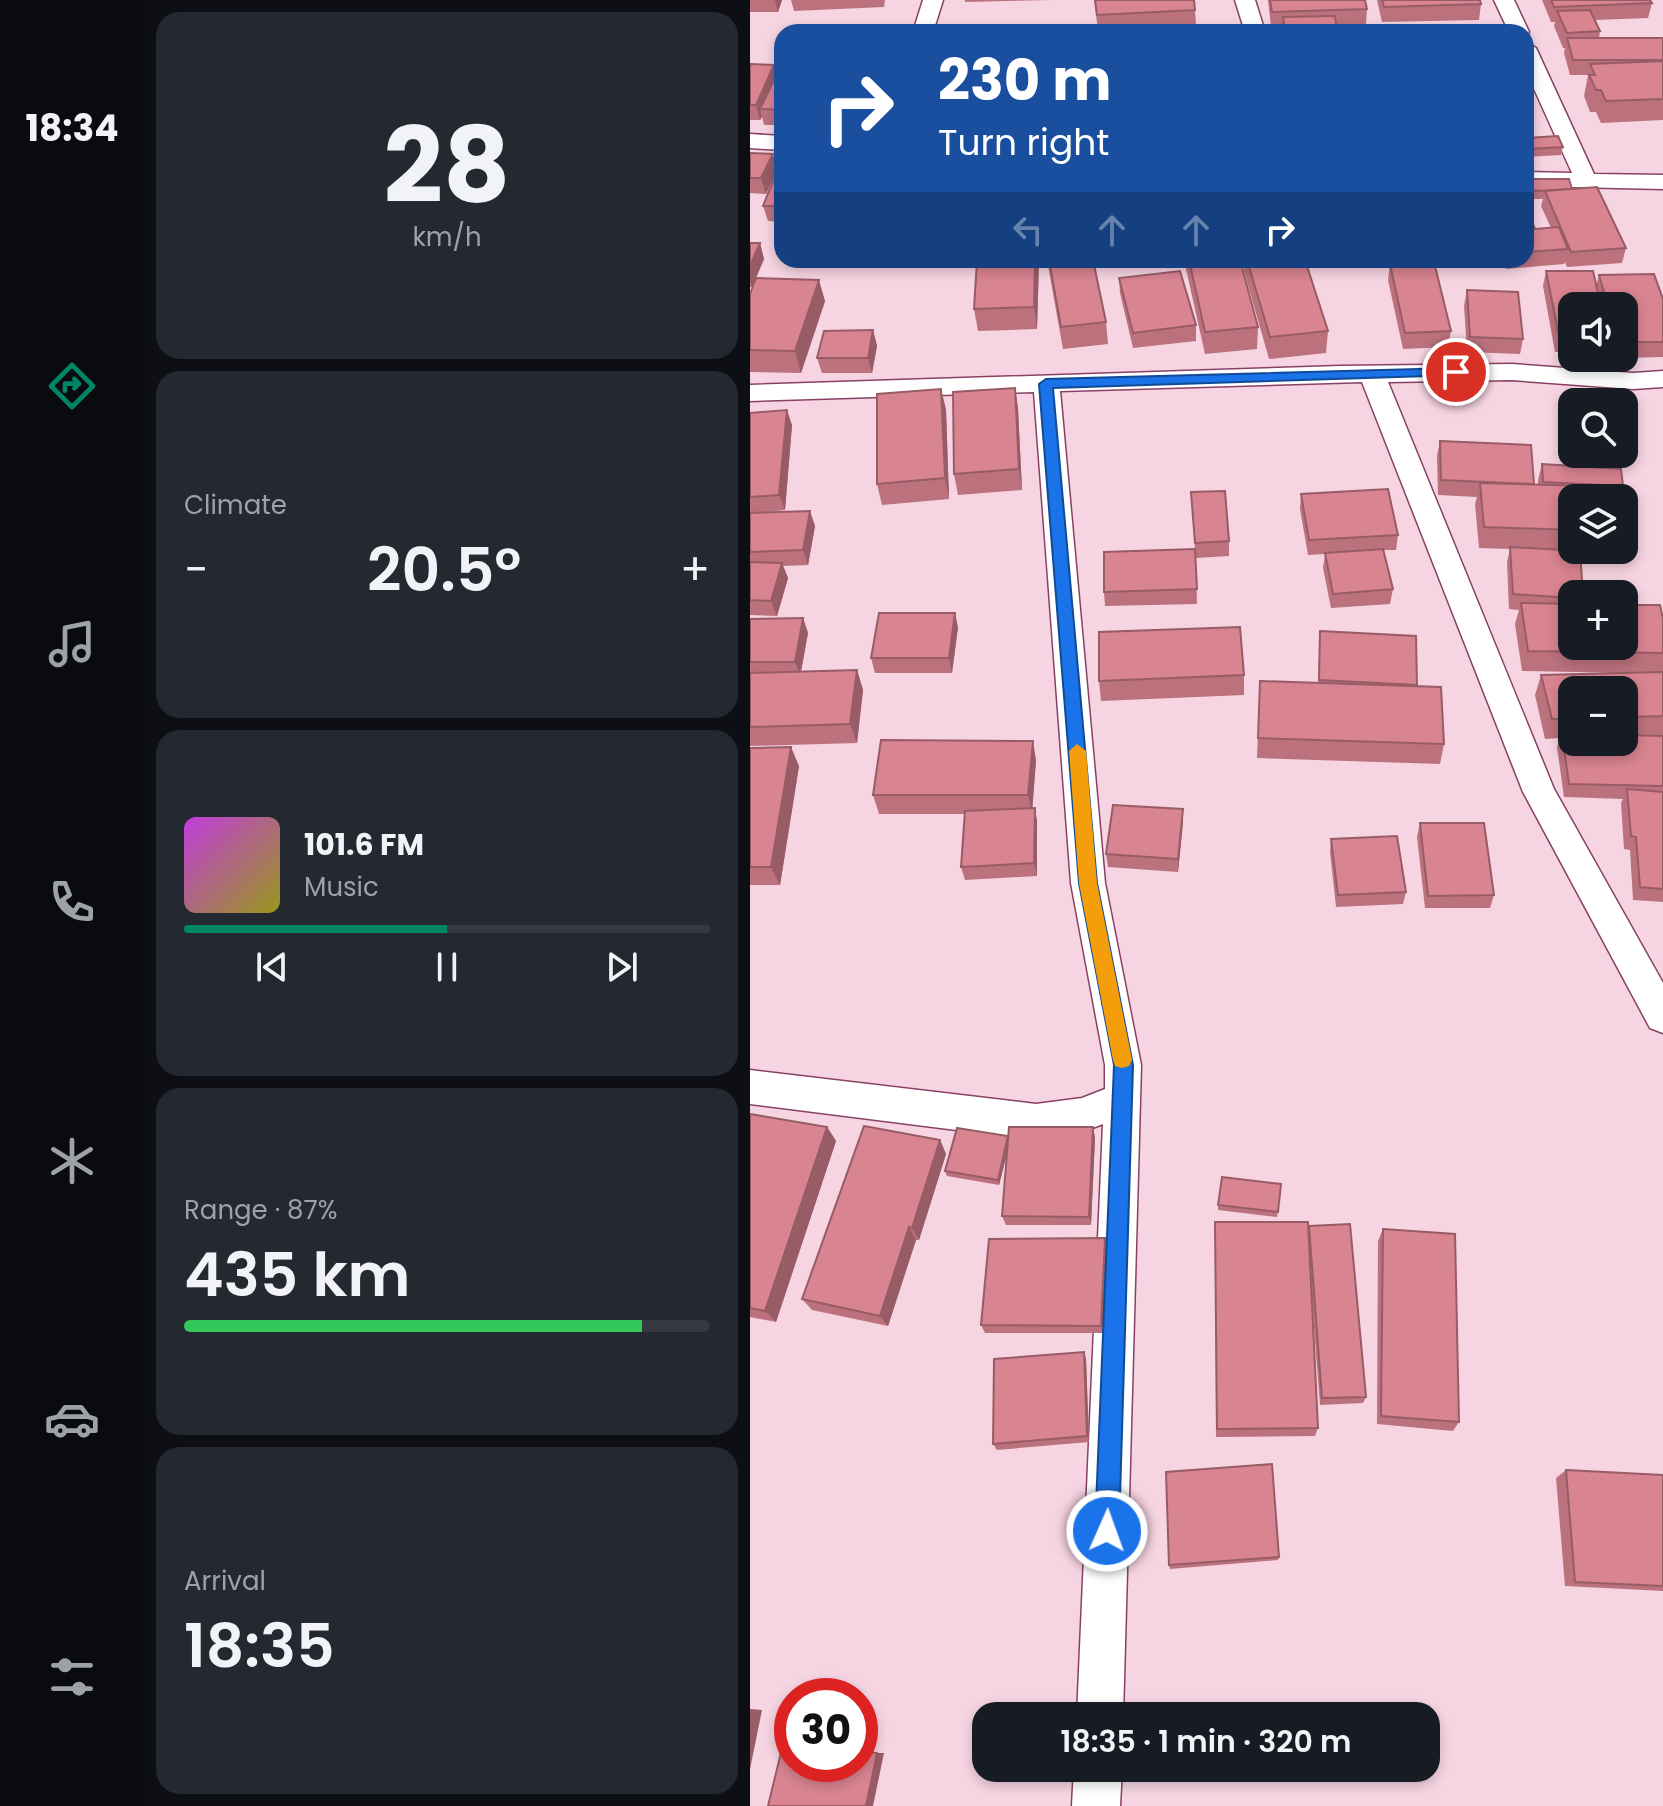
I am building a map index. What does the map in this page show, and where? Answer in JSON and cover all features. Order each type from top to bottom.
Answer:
[{"type":"street","points":[[926,24],[933,0]]},
{"type":"street","points":[[1245,0],[1252,24]]},
{"type":"street","points":[[1504,0],[1515,24]]},
{"type":"street","points":[[1534,66],[1586,180]]},
{"type":"street","points":[[750,141],[774,142]]},
{"type":"street","points":[[1534,179],[1663,182]]},
{"type":"street","points":[[750,393],[1372,374],[1512,372],[1633,381],[1663,379]]},
{"type":"street","points":[[1372,374],[1539,792],[1663,1017]]},
{"type":"street","points":[[1046,384],[1088,883],[1123,1065],[1101,1702]]},
{"type":"street","points":[[750,1087],[1036,1122],[1082,1115],[1123,1099]]},
{"type":"street","points":[[1096,1806],[1097,1782]]},
{"type":"building","points":[[1095,0],[1194,0],[1195,10],[1097,15]]},
{"type":"building","points":[[1270,0],[1365,0],[1367,9],[1272,12]]},
{"type":"building","points":[[1382,0],[1480,0],[1481,4],[1384,7]]},
{"type":"building","points":[[1551,0],[1650,0],[1652,3],[1554,7]]},
{"type":"building","points":[[1590,10],[1600,31],[1567,33],[1557,11]]},
{"type":"building","points":[[1335,16],[1336,24],[1284,24],[1283,17]]},
{"type":"building","points":[[1567,38],[1663,38],[1663,60],[1573,60]]},
{"type":"building","points":[[1663,61],[1663,99],[1606,101],[1589,75],[1595,75],[1590,64]]},
{"type":"building","points":[[750,64],[774,65],[756,105],[750,105]]},
{"type":"building","points":[[773,82],[774,82],[774,110],[760,109]]},
{"type":"building","points":[[1558,136],[1563,147],[1534,149],[1534,138]]},
{"type":"building","points":[[750,153],[773,154],[761,178],[750,178]]},
{"type":"building","points":[[774,179],[774,206],[763,206]]},
{"type":"building","points":[[1534,179],[1569,179],[1572,189],[1534,191]]},
{"type":"building","points":[[1597,187],[1626,248],[1571,252],[1545,191]]},
{"type":"building","points":[[1534,227],[1559,227],[1568,249],[1534,251]]},
{"type":"building","points":[[750,243],[760,243],[750,266]]},
{"type":"building","points":[[977,268],[1035,268],[1034,307],[974,309]]},
{"type":"building","points":[[1050,268],[1095,268],[1106,322],[1061,327]]},
{"type":"building","points":[[1191,268],[1242,268],[1258,327],[1205,332]]},
{"type":"building","points":[[1249,268],[1308,268],[1328,331],[1270,337]]},
{"type":"building","points":[[1391,268],[1435,268],[1451,331],[1405,333]]},
{"type":"building","points":[[1180,271],[1196,325],[1133,333],[1119,278]]},
{"type":"building","points":[[1546,271],[1593,271],[1598,292],[1558,292],[1558,331]]},
{"type":"building","points":[[1654,274],[1663,299],[1663,342],[1638,342],[1638,292],[1604,292],[1599,275]]},
{"type":"building","points":[[756,278],[819,280],[795,351],[750,350],[750,294]]},
{"type":"building","points":[[1467,290],[1518,292],[1523,339],[1470,337]]},
{"type":"building","points":[[873,330],[868,358],[817,358],[824,331]]},
{"type":"building","points":[[1015,388],[1019,469],[954,474],[953,392]]},
{"type":"building","points":[[941,389],[945,478],[877,484],[877,394]]},
{"type":"building","points":[[787,410],[779,495],[750,497],[750,413]]},
{"type":"building","points":[[1440,441],[1531,445],[1534,484],[1441,480]]},
{"type":"building","points":[[1542,464],[1558,465],[1558,468],[1621,469],[1623,484],[1583,484],[1543,482]]},
{"type":"building","points":[[1480,483],[1558,485],[1558,530],[1484,527]]},
{"type":"building","points":[[1388,489],[1398,535],[1309,540],[1301,494]]},
{"type":"building","points":[[1225,491],[1229,541],[1195,543],[1191,492]]},
{"type":"building","points":[[810,511],[803,550],[750,552],[750,513]]},
{"type":"building","points":[[1510,547],[1558,550],[1558,564],[1581,564],[1582,580],[1558,580],[1558,597],[1513,594]]},
{"type":"building","points":[[1195,549],[1197,589],[1104,592],[1104,552]]},
{"type":"building","points":[[1383,549],[1393,589],[1333,594],[1325,553]]},
{"type":"building","points":[[750,562],[782,563],[771,601],[750,600]]},
{"type":"building","points":[[1521,603],[1558,604],[1558,651],[1528,651]]},
{"type":"building","points":[[1638,605],[1660,605],[1663,653],[1638,653]]},
{"type":"building","points":[[879,613],[955,613],[949,658],[871,658]]},
{"type":"building","points":[[803,618],[795,662],[750,662],[750,619]]},
{"type":"building","points":[[1240,627],[1244,675],[1099,681],[1099,632]]},
{"type":"building","points":[[1320,631],[1416,636],[1417,685],[1319,680]]},
{"type":"building","points":[[857,670],[850,724],[750,727],[750,673]]},
{"type":"building","points":[[1663,672],[1663,716],[1638,717],[1638,676],[1558,676],[1558,719],[1552,719],[1541,675]]},
{"type":"building","points":[[1260,681],[1441,687],[1444,744],[1258,738]]},
{"type":"building","points":[[1638,735],[1663,736],[1663,786],[1569,784],[1565,756],[1638,756]]},
{"type":"building","points":[[881,740],[1033,741],[1028,795],[873,795]]},
{"type":"building","points":[[791,747],[771,867],[750,867],[750,748]]},
{"type":"building","points":[[1627,789],[1663,792],[1663,889],[1640,887],[1636,837],[1631,836]]},
{"type":"building","points":[[1113,805],[1183,809],[1178,859],[1106,854]]},
{"type":"building","points":[[1035,808],[1034,863],[961,867],[965,811]]},
{"type":"building","points":[[1420,823],[1484,823],[1494,895],[1428,896]]},
{"type":"building","points":[[1397,836],[1406,892],[1338,895],[1331,839]]},
{"type":"building","points":[[750,1114],[827,1127],[765,1311],[750,1308]]},
{"type":"building","points":[[864,1126],[940,1140],[880,1316],[802,1299]]},
{"type":"building","points":[[1009,1127],[1093,1127],[1089,1217],[1002,1216]]},
{"type":"building","points":[[957,1128],[1008,1136],[998,1180],[945,1171]]},
{"type":"building","points":[[1222,1177],[1281,1184],[1278,1212],[1218,1205]]},
{"type":"building","points":[[1215,1222],[1308,1222],[1318,1428],[1217,1429]]},
{"type":"building","points":[[1350,1224],[1366,1397],[1322,1398],[1309,1226]]},
{"type":"building","points":[[1383,1229],[1455,1234],[1459,1422],[1381,1416]]},
{"type":"building","points":[[1105,1238],[1101,1326],[981,1325],[989,1239]]},
{"type":"building","points":[[1084,1352],[1087,1436],[993,1444],[994,1359]]},
{"type":"building","points":[[1272,1464],[1279,1557],[1169,1565],[1166,1472]]},
{"type":"building","points":[[1566,1470],[1663,1475],[1663,1586],[1575,1582]]},
{"type":"building","points":[[774,1781],[871,1782],[866,1806],[768,1806]]},
{"type":"slow traffic","points":[[1077,751],[1088,883],[1122,1060]]},
{"type":"route","points":[[1107,1531],[1123,1065],[1088,883],[1046,384],[1456,372]]}]
